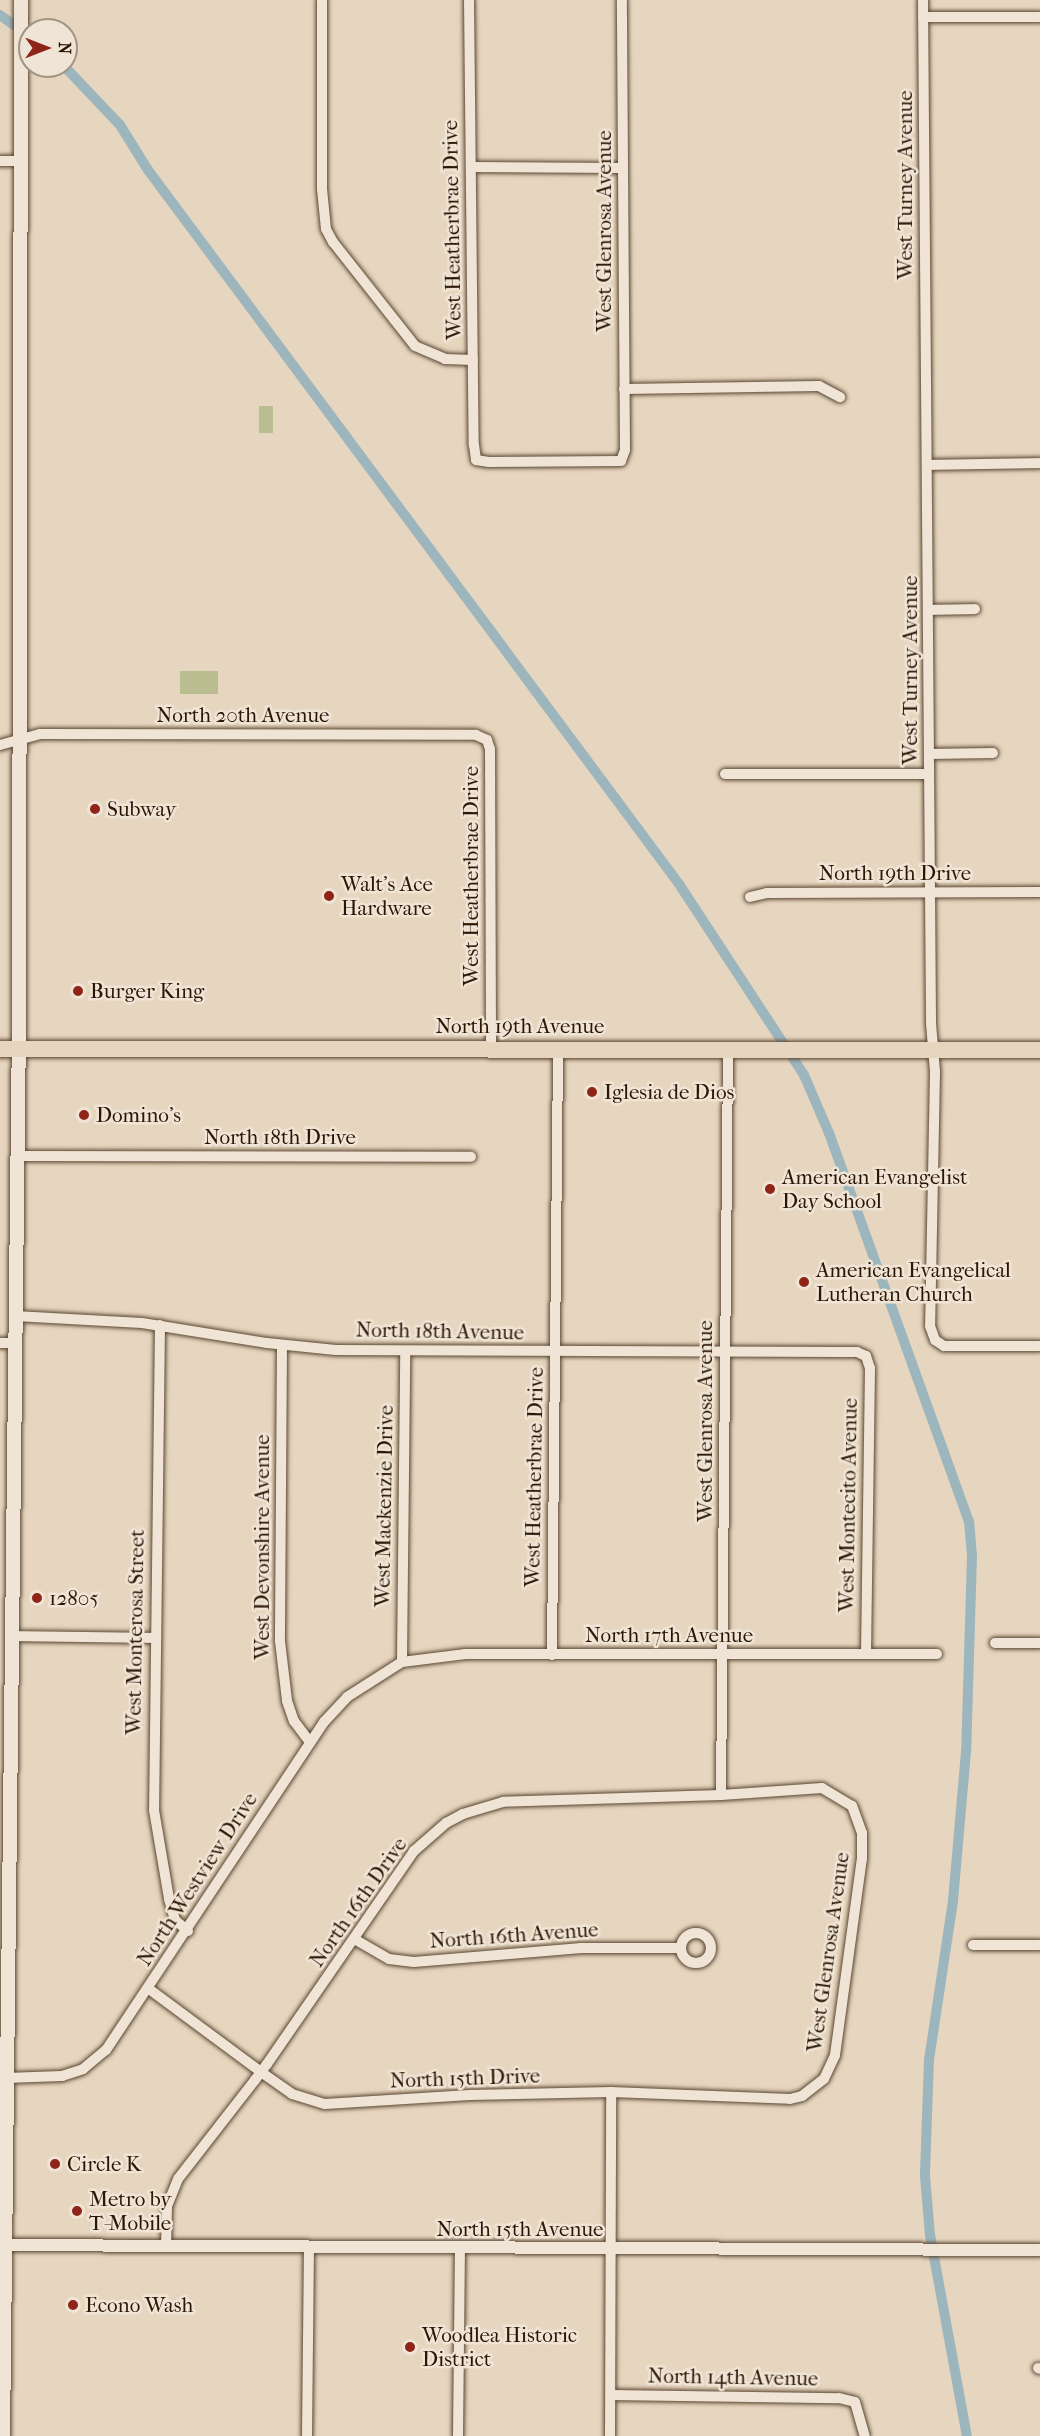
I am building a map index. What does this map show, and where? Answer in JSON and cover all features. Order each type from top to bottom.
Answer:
[{"type":"main road","points":[[3,2436],[2,2245],[6,2078],[4,1940],[10,1636],[7,1343],[15,1316],[19,1049],[21,7]]},
{"type":"main road","name":"North 19th Avenue","points":[[0,1048],[728,1047],[1040,1050]]},
{"type":"street","points":[[322,0],[322,189],[326,229],[333,242],[415,346],[445,359],[473,360]]},
{"type":"street","name":"West Heatherbrae Drive","points":[[470,0],[476,460],[621,461]]},
{"type":"street","name":"West Glenrosa Avenue","points":[[621,461],[624,388],[622,0]]},
{"type":"street","name":"West Turney Avenue","points":[[923,0],[933,1049],[930,1326],[935,1340],[944,1346],[1040,1346]]},
{"type":"street","points":[[924,17],[1040,17]]},
{"type":"street","points":[[0,160],[20,160]]},
{"type":"street","points":[[471,167],[623,168]]},
{"type":"street","points":[[624,388],[819,386],[840,397]]},
{"type":"street","points":[[927,465],[1040,463]]},
{"type":"street","points":[[929,610],[975,609]]},
{"type":"street","name":"North 20th Avenue","points":[[0,746],[19,738],[40,734],[476,735],[487,741]]},
{"type":"street","name":"West Heatherbrae Drive","points":[[487,741],[490,749],[491,1049]]},
{"type":"street","points":[[929,754],[993,753]]},
{"type":"street","points":[[725,774],[929,774]]},
{"type":"street","name":"North 19th Drive","points":[[750,897],[767,893],[1040,892]]},
{"type":"street","name":"West Glenrosa Avenue","points":[[721,1795],[728,1047]]},
{"type":"street","name":"West Heatherbrae Drive","points":[[552,1655],[558,1049]]},
{"type":"street","name":"North 18th Drive","points":[[16,1156],[471,1157]]},
{"type":"street","name":"North 18th Avenue","points":[[15,1316],[160,1325],[282,1345],[405,1351],[857,1352],[866,1356]]},
{"type":"street","name":"West Monterosa Street","points":[[160,1325],[155,1638],[157,1840],[175,1920],[188,1931]]},
{"type":"street","name":"West Devonshire Avenue","points":[[282,1345],[280,1641],[287,1701],[294,1721],[310,1742]]},
{"type":"street","name":"West Mackenzie Drive","points":[[402,1662],[405,1351]]},
{"type":"street","name":"West Montecito Avenue","points":[[866,1356],[870,1368],[866,1654]]},
{"type":"street","points":[[10,1636],[155,1638]]},
{"type":"street","points":[[995,1643],[1040,1643]]},
{"type":"street","name":"North 17th Avenue","points":[[402,1662],[465,1654],[723,1656],[937,1654]]},
{"type":"street","name":"North Westview Drive","points":[[6,2078],[62,2076],[83,2069],[106,2050],[188,1931],[310,1742],[347,1697],[402,1662]]},
{"type":"street","name":"North 16th Drive","points":[[166,2247],[171,2192],[356,1940],[414,1851],[463,1814],[503,1802],[525,1800],[721,1795],[822,1788],[842,1798],[857,1817]]},
{"type":"street","name":"West Glenrosa Avenue","points":[[815,2087],[831,2069],[835,2055],[862,1859],[857,1817]]},
{"type":"street","name":"North 16th Avenue","points":[[356,1940],[389,1959],[414,1962],[580,1948],[681,1948]]},
{"type":"street","points":[[973,1945],[1040,1945]]},
{"type":"street","name":"North 15th Drive","points":[[149,1989],[292,2094],[325,2104],[470,2095],[611,2092],[790,2099],[815,2087]]},
{"type":"street","points":[[610,2436],[611,2092]]},
{"type":"street","name":"North 15th Avenue","points":[[2,2245],[1040,2250]]},
{"type":"street","points":[[307,2436],[309,2248]]},
{"type":"street","points":[[458,2436],[460,2249]]},
{"type":"street","name":"North 14th Avenue","points":[[611,2395],[828,2398],[855,2402],[866,2436]]},
{"type":"green space","points":[[259,406],[273,406],[273,433],[259,433]]},
{"type":"green space","points":[[180,671],[218,671],[218,694],[180,694]]},
{"type":"waterway","points":[[0,15],[18,28]]},
{"type":"waterway","points":[[75,78],[120,125],[148,170],[679,884],[804,1075],[829,1133],[969,1521],[972,1555],[966,1752],[953,1901],[929,2059],[925,2176],[930,2235],[967,2436]]},
{"type":"place","name":"Subway","points":[[95,809]]},
{"type":"place","name":"Walt's Ace Hardware","points":[[329,896]]},
{"type":"place","name":"Burger King","points":[[78,991]]},
{"type":"place","name":"Iglesia de Dios","points":[[592,1092]]},
{"type":"place","name":"Domino's","points":[[84,1115]]},
{"type":"place","name":"American Evangelist Day School","points":[[770,1189]]},
{"type":"place","name":"American Evangelical Lutheran Church","points":[[804,1282]]},
{"type":"place","name":"12805","points":[[37,1598]]},
{"type":"place","name":"Circle K","points":[[55,2164]]},
{"type":"place","name":"Metro by T-Mobile","points":[[77,2211]]},
{"type":"place","name":"Econo Wash","points":[[73,2305]]},
{"type":"place","name":"Woodlea Historic District","points":[[410,2347]]}]
